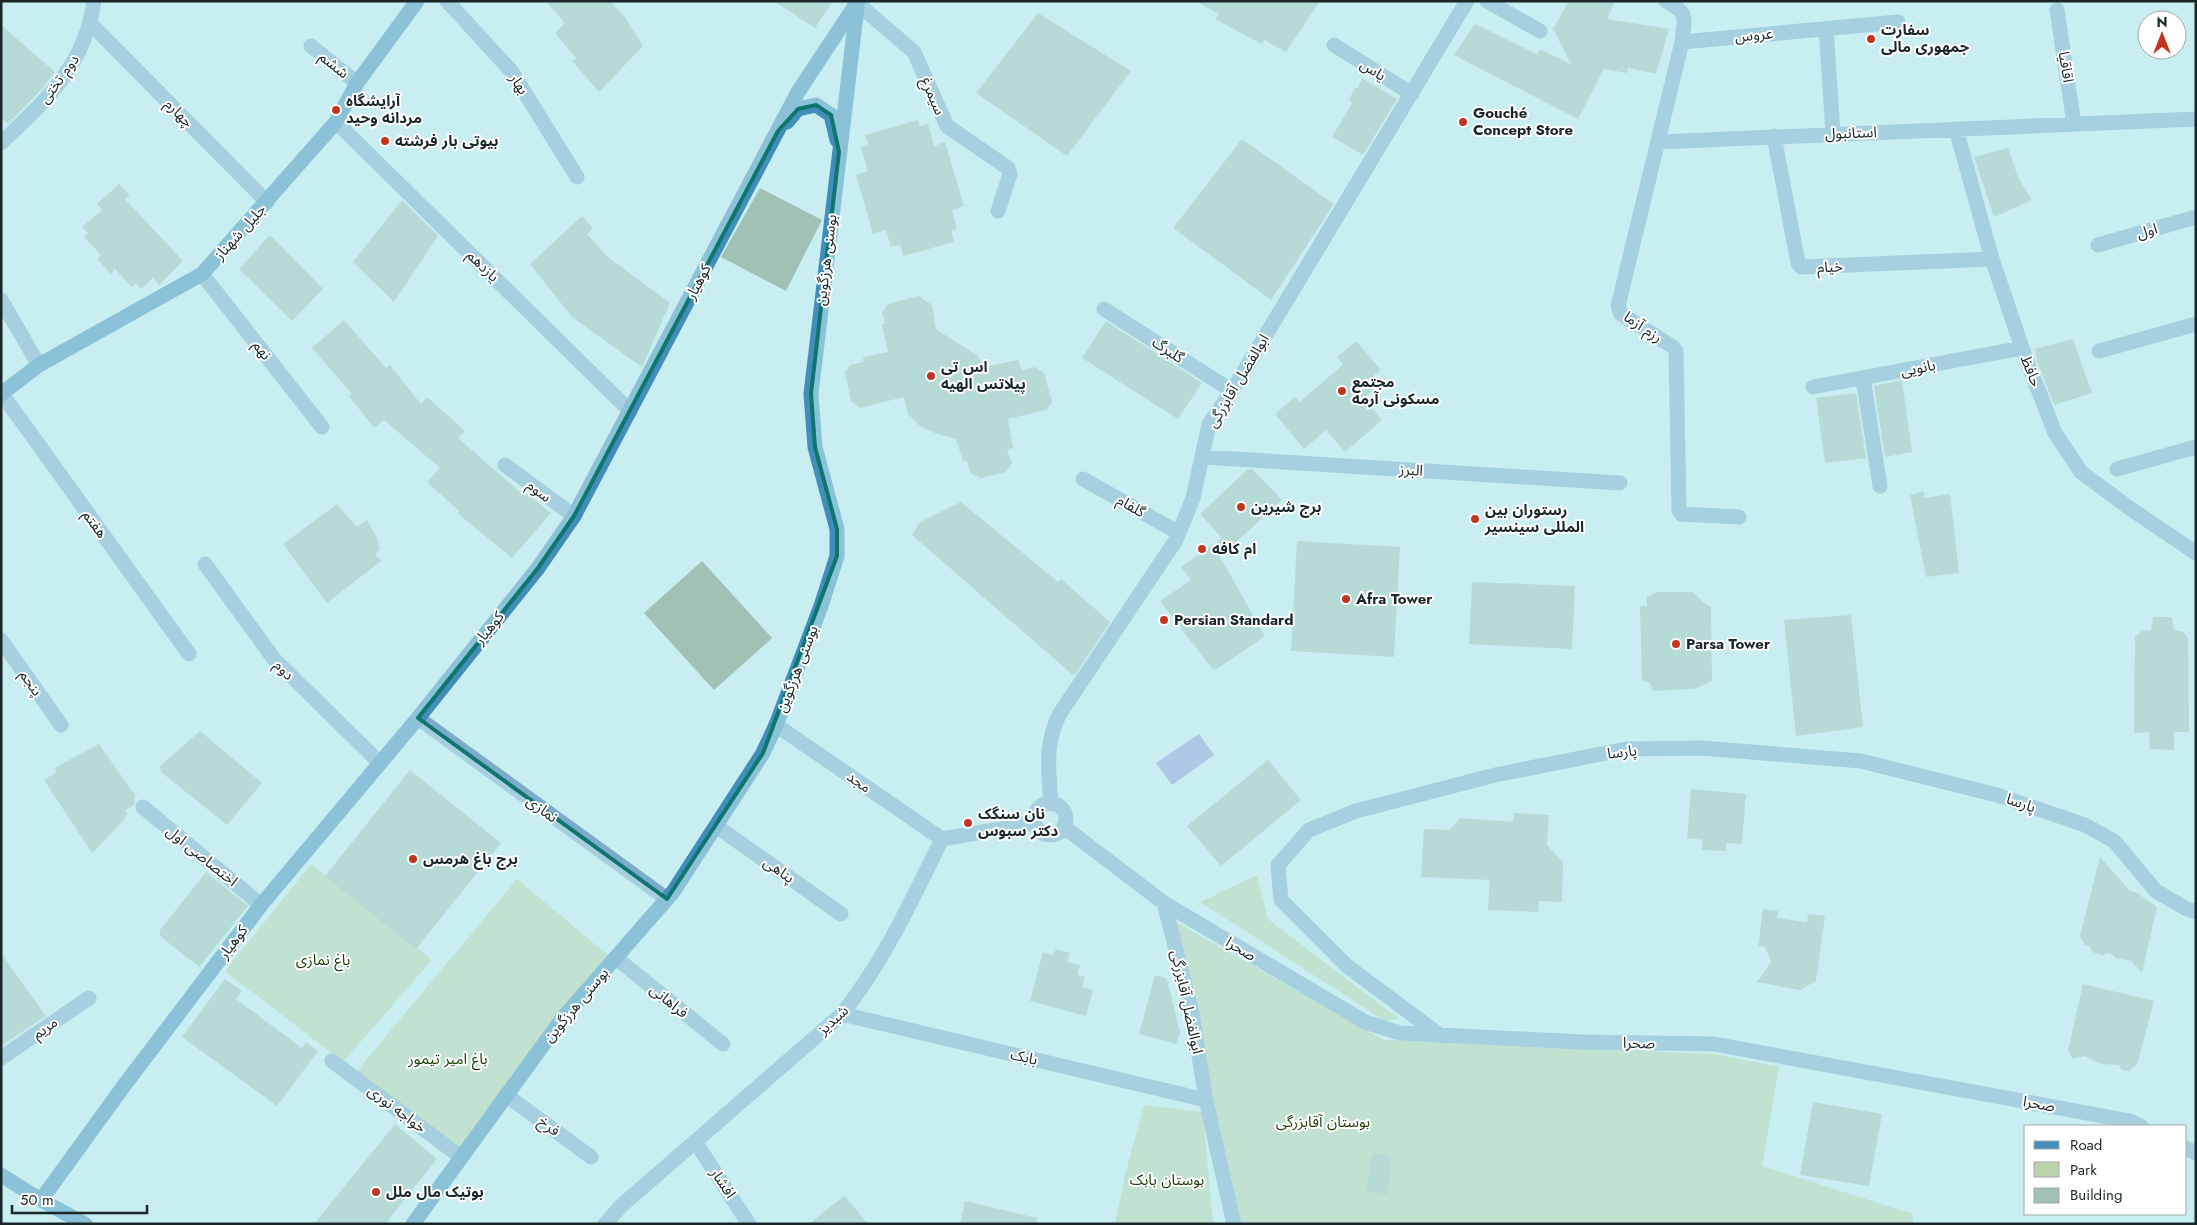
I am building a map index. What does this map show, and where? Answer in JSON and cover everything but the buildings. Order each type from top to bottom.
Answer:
[{"type":"street","name":"دوم تختی","points":[[1,143],[53,91],[74,63],[91,24],[94,1]]},
{"type":"street","name":"جلیل شهناز","points":[[2,394],[39,365],[202,274],[336,122],[357,83],[417,1]]},
{"type":"street","name":"بهار","points":[[446,1],[512,72],[577,177]]},
{"type":"street","name":"ابوالفضل آقابزرگی","points":[[1051,804],[1048,745],[1058,715],[1179,534],[1193,498],[1209,424],[1232,391],[1467,1]]},
{"type":"street","points":[[1487,1],[1540,31]]},
{"type":"street","points":[[1659,142],[1682,42],[1683,13],[1680,9],[1666,1]]},
{"type":"street","name":"کوهیار","points":[[41,1200],[123,1087],[261,905],[379,762],[418,718],[538,568],[574,516],[798,92],[857,2]]},
{"type":"street","name":"بوسنی هرزگوین","points":[[413,1224],[562,1019],[667,899],[716,826],[763,753],[776,725],[821,606],[837,556],[837,529],[815,447],[811,394],[857,2]]},
{"type":"street","name":"سیمرغ","points":[[857,2],[914,52],[947,126],[1008,168],[1010,174],[998,211]]},
{"type":"street","name":"اقاقیا","points":[[2057,10],[2074,124]]},
{"type":"street","name":"عروس","points":[[1682,42],[1898,22]]},
{"type":"street","name":"چهارم","points":[[91,24],[267,202]]},
{"type":"street","points":[[1826,28],[1833,134]]},
{"type":"street","name":"یاس","points":[[1334,45],[1412,94]]},
{"type":"street","name":"ششم","points":[[311,46],[357,83]]},
{"type":"street","points":[[778,131],[798,109],[816,105],[831,114],[839,152]]},
{"type":"street","name":"استانبول","points":[[1659,142],[2196,119]]},
{"type":"street","name":"یازدهم","points":[[336,122],[630,411]]},
{"type":"street","name":"حافظ","points":[[1956,129],[1992,259],[2022,348],[2055,433],[2081,472],[2128,508],[2196,553]]},
{"type":"street","name":"خیام","points":[[1774,136],[1798,263],[1801,267],[1992,259]]},
{"type":"street","name":"رزم آزما","points":[[1659,142],[1618,306],[1619,311],[1673,347],[1676,351],[1679,510],[1681,514],[1739,517]]},
{"type":"street","name":"اول","points":[[2098,246],[2196,218]]},
{"type":"street","name":"نهم","points":[[202,274],[322,427]]},
{"type":"street","points":[[1,300],[39,365]]},
{"type":"street","name":"گلبرگ","points":[[1104,309],[1232,391]]},
{"type":"street","points":[[2099,351],[2196,324]]},
{"type":"street","name":"بانویی","points":[[1813,387],[2022,348]]},
{"type":"street","points":[[1863,378],[1880,486]]},
{"type":"street","name":"هفتم","points":[[2,394],[189,654]]},
{"type":"street","points":[[2117,469],[2196,447]]},
{"type":"street","name":"البرز","points":[[1202,457],[1620,483]]},
{"type":"street","name":"سوم","points":[[505,465],[574,516]]},
{"type":"street","name":"گلفام","points":[[1083,479],[1179,534]]},
{"type":"street","name":"دوم","points":[[205,564],[274,659],[379,762]]},
{"type":"street","name":"پنجم","points":[[1,640],[61,726]]},
{"type":"street","name":"نمازی","points":[[418,718],[667,899]]},
{"type":"street","name":"مجد","points":[[776,725],[942,839]]},
{"type":"street","name":"پارسا","points":[[1441,1036],[1346,966],[1281,900],[1278,865],[1309,830],[1356,811],[1495,775],[1626,749],[1702,748],[1861,761],[1997,794],[2084,825],[2114,842],[2156,891],[2185,908],[2196,912]]},
{"type":"street","points":[[1051,804],[1058,805],[1066,815],[1064,827],[1060,832],[1048,835],[1042,833],[1034,823],[1034,817],[1040,807],[1051,804]]},
{"type":"street","name":"اختصاصی اول","points":[[143,807],[261,905]]},
{"type":"street","points":[[942,839],[1034,823]]},
{"type":"street","name":"پناهی","points":[[716,826],[842,914]]},
{"type":"street","points":[[1064,827],[1164,903]]},
{"type":"street","name":"شبدیز","points":[[604,1224],[621,1206],[696,1143],[842,1014],[865,986],[901,921],[942,839]]},
{"type":"street","name":"ابوالفضل آقابزرگی","points":[[1164,903],[1192,1012],[1206,1100],[1234,1224]]},
{"type":"street","name":"صحرا","points":[[1164,903],[1365,1022],[1400,1034],[1582,1042],[1714,1044],[2130,1121],[2139,1125]]},
{"type":"street","name":"فراهانی","points":[[616,958],[722,1044]]},
{"type":"street","name":"مریم","points":[[1,1058],[89,998]]},
{"type":"street","name":"بابک","points":[[842,1014],[1206,1100]]},
{"type":"street","name":"خواجه نوری","points":[[332,1061],[461,1157]]},
{"type":"street","name":"فرخ","points":[[506,1095],[591,1157]]},
{"type":"street","name":"افشار","points":[[696,1143],[749,1224]]},
{"type":"street","points":[[1,1175],[41,1200],[86,1224]]},
{"type":"highlighted area","points":[[816,105],[831,115],[839,152],[811,394],[815,447],[837,529],[837,556],[763,753],[667,899],[418,718],[538,568],[574,516],[778,131],[798,109]]},
{"type":"green space","name":"باغ نمازی","points":[[311,864],[432,960],[343,1062],[225,971]]},
{"type":"green space","points":[[1257,875],[1268,919],[1399,1019],[1385,1021],[1200,902]]},
{"type":"green space","name":"باغ امیر تیمور","points":[[517,879],[609,956],[460,1148],[357,1071]]},
{"type":"green space","name":"بوستان آقابزرگی","points":[[1176,922],[1384,1040],[1714,1054],[1779,1067],[1762,1166],[1913,1214],[1913,1224],[1242,1224],[1213,1096],[1199,1006]]},
{"type":"green space","name":"بوستان بابک","points":[[1144,1105],[1203,1112],[1213,1224],[1115,1224],[1125,1175]]},
{"type":"water","points":[[1199,734],[1214,755],[1172,785],[1156,763]]},
{"type":"place","name":"سفارت جمهوری مالی","points":[[1871,39]]},
{"type":"place","name":"آرایشگاه مردانه وحید","points":[[336,110]]},
{"type":"place","name":"Gouché Concept Store","points":[[1463,122]]},
{"type":"place","name":"بیوتی بار فرشته","points":[[385,141]]},
{"type":"place","name":"اس تی پیلاتس الهیه","points":[[931,376]]},
{"type":"place","name":"مجتمع مسکونی آرمه","points":[[1342,391]]},
{"type":"place","name":"برج شیرین","points":[[1241,507]]},
{"type":"place","name":"رستوران بین المللی سینسیر","points":[[1475,519]]},
{"type":"place","name":"ام کافه","points":[[1202,549]]},
{"type":"place","name":"Afra Tower","points":[[1346,599]]},
{"type":"place","name":"Persian Standard","points":[[1164,620]]},
{"type":"place","name":"Parsa Tower","points":[[1676,644]]},
{"type":"place","name":"نان سنگک دکتر سبوس","points":[[968,823]]},
{"type":"place","name":"برج باغ هرمس","points":[[413,859]]},
{"type":"place","name":"بوتیک مال ملل","points":[[376,1192]]}]
